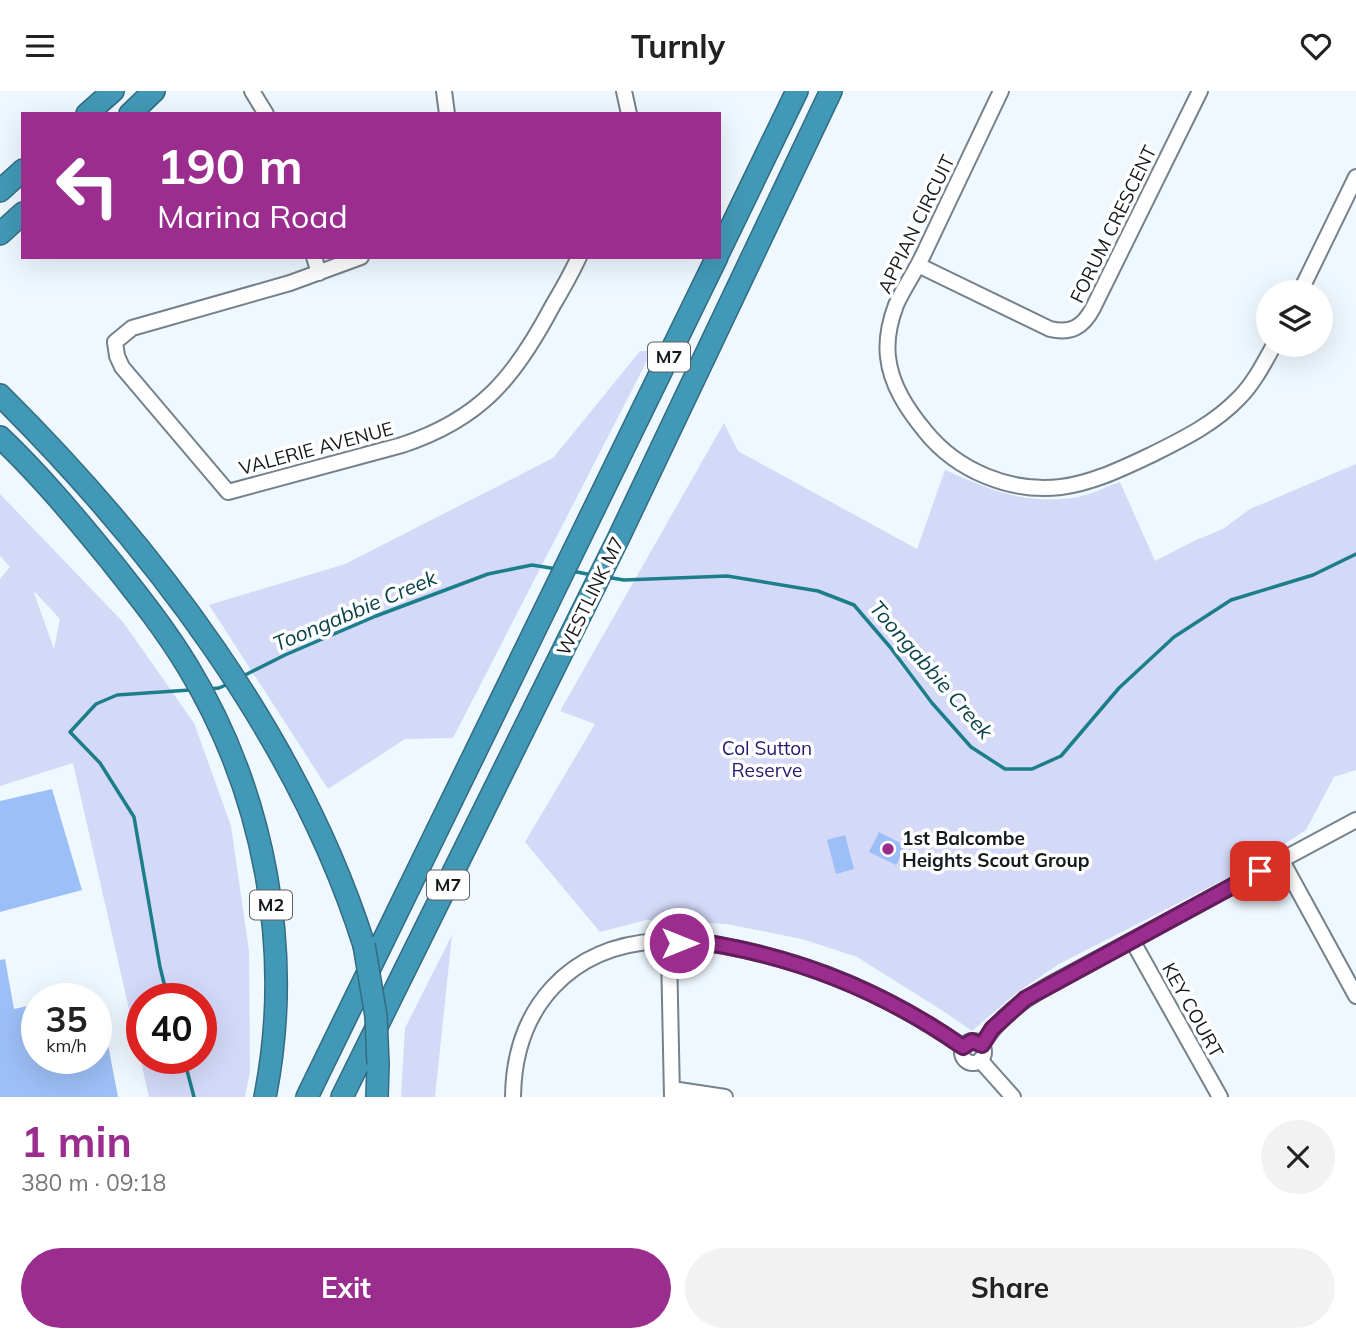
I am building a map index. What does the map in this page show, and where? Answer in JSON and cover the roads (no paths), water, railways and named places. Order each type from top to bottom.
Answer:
[{"type":"highway","points":[[89,112],[113,91]]},
{"type":"highway","points":[[132,112],[154,91]]},
{"type":"highway","points":[[721,248],[797,91]]},
{"type":"highway","name":"WESTLINK M7","points":[[342,1097],[650,470],[831,91]]},
{"type":"highway","points":[[0,191],[21,172]]},
{"type":"highway","points":[[0,234],[21,215]]},
{"type":"highway","name":"WESTLINK M7","points":[[307,1097],[716,259]]},
{"type":"highway","points":[[0,395],[105,507],[201,631],[265,730],[329,849],[364,945],[376,1016],[377,1097]]},
{"type":"highway","name":"M2","points":[[0,437],[65,506],[171,640],[205,696],[228,743],[249,801],[271,899],[277,963],[276,1031],[265,1097]]},
{"type":"street","points":[[252,91],[265,112]]},
{"type":"street","points":[[444,91],[447,112]]},
{"type":"street","name":"APPIAN CIRCUIT","points":[[1001,91],[918,265],[897,303],[889,327],[888,381],[929,437],[971,470],[994,480],[1029,487],[1061,487],[1091,480],[1185,439],[1216,419],[1242,396],[1267,357]]},
{"type":"street","name":"FORUM CRESCENT","points":[[918,265],[1049,328],[1071,331],[1081,325],[1093,308],[1200,91]]},
{"type":"street","points":[[626,92],[629,112]]},
{"type":"street","points":[[1306,280],[1356,177]]},
{"type":"street","points":[[314,259],[318,274],[356,259]]},
{"type":"street","name":"VALERIE AVENUE","points":[[318,274],[132,328],[115,342],[122,367],[228,492],[402,445],[454,423],[504,383],[546,320],[578,259]]},
{"type":"street","points":[[982,1045],[972,1041],[963,1047],[962,1053],[967,1062],[980,1061],[984,1055],[982,1045],[992,1029],[1025,999],[1356,820]]},
{"type":"street","points":[[1281,859],[1356,996]]},
{"type":"street","points":[[669,932],[676,934],[679,939],[678,947],[669,952],[661,948],[659,941],[662,935],[669,932]]},
{"type":"street","points":[[679,939],[752,950],[824,971],[900,1007],[963,1047]]},
{"type":"street","points":[[513,1097],[515,1067],[521,1039],[527,1023],[544,997],[577,967],[602,953],[632,943],[659,941]]},
{"type":"street","name":"KEY COURT","points":[[1133,942],[1220,1097]]},
{"type":"street","points":[[669,952],[672,1093],[725,1097]]},
{"type":"street","points":[[980,1061],[1013,1097]]},
{"type":"waterway","name":"Toongabbie Creek","points":[[606,577],[624,580],[727,576],[818,591],[854,605],[932,703],[971,747],[1005,769],[1032,769],[1061,756],[1119,688],[1174,637],[1231,600],[1313,575],[1356,554]]},
{"type":"waterway","name":"Toongabbie Creek","points":[[241,677],[376,616],[488,574],[532,565],[557,569]]},
{"type":"waterway","name":"Toongabbie Creek","points":[[572,571],[592,575]]},
{"type":"waterway","name":"Toongabbie Creek","points":[[208,689],[228,684]]},
{"type":"waterway","points":[[164,983],[134,817],[100,763],[70,732],[96,704],[117,695],[190,690]]},
{"type":"waterway","points":[[188,1074],[194,1097]]},
{"type":"place","name":"1st Balcombe Heights Scout Group","points":[[888,849]]},
{"type":"park label","name":"Col Sutton Reserve","points":[[767,759]]}]
